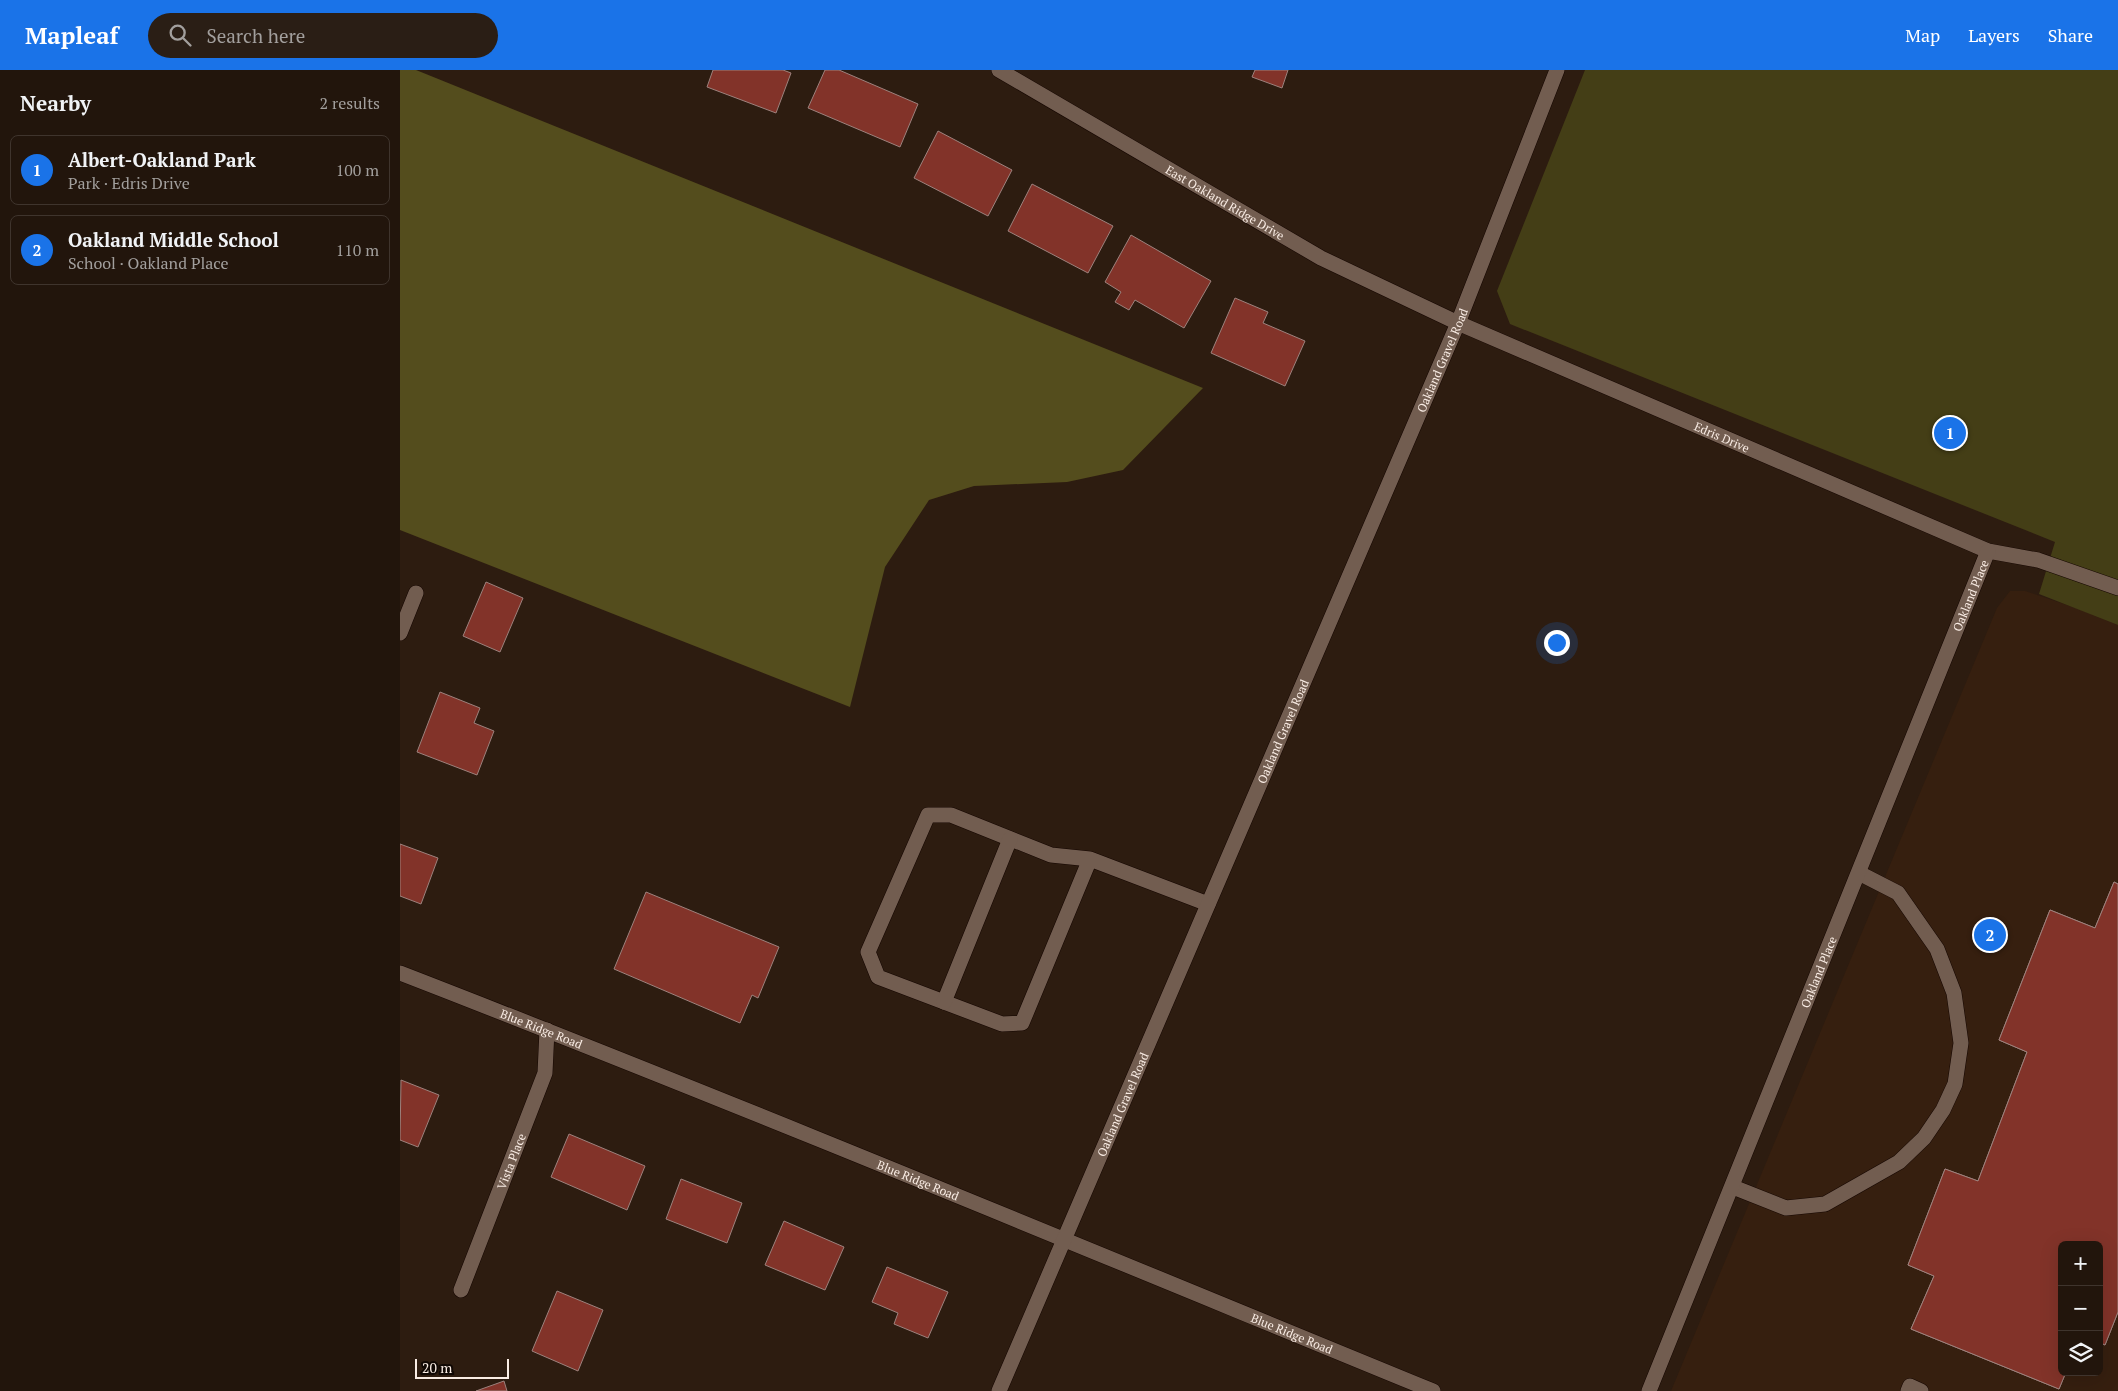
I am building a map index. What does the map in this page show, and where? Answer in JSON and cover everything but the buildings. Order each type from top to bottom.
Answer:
[{"type":"street","name":"East Oakland Ridge Drive","points":[[999,70],[1321,258],[1458,323]]},
{"type":"street","name":"Oakland Gravel Road","points":[[999,1391],[1458,323],[1557,70]]},
{"type":"street","name":"Edris Drive","points":[[1458,323],[1988,551],[2038,560],[2118,588]]},
{"type":"street","name":"Oakland Place","points":[[1649,1391],[1988,551]]},
{"type":"street","points":[[400,633],[416,593]]},
{"type":"street","points":[[1090,859],[1022,1023],[1002,1024],[878,977],[868,952],[928,815],[951,815],[1051,855],[1090,859],[1208,904]]},
{"type":"street","points":[[944,1002],[1010,839]]},
{"type":"street","points":[[1733,1186],[1786,1208],[1825,1204],[1899,1162],[1924,1138],[1943,1110],[1955,1084],[1961,1043],[1960,1035],[1954,993],[1937,949],[1898,893],[1859,873]]},
{"type":"street","name":"Blue Ridge Road","points":[[400,973],[547,1030],[1065,1239],[1433,1391]]},
{"type":"street","name":"Vista Place","points":[[461,1290],[545,1073],[547,1030]]},
{"type":"street","points":[[1908,1391],[1910,1386],[1921,1391]]},
{"type":"shaded area","points":[[400,70],[416,70],[1203,388],[1123,470],[1067,482],[974,486],[929,500],[885,567],[850,707],[400,530]]},
{"type":"shaded area","points":[[1585,70],[2118,70],[2118,625],[2039,594],[2055,542],[1510,324],[1497,291]]},
{"type":"shaded area","points":[[2010,591],[2025,591],[2076,608],[2118,625],[2118,1391],[1671,1391],[1997,608]]},
{"type":"place","name":"Albert-Oakland Park","points":[[1950,433]]},
{"type":"place","name":"Oakland Middle School","points":[[1990,935]]}]
